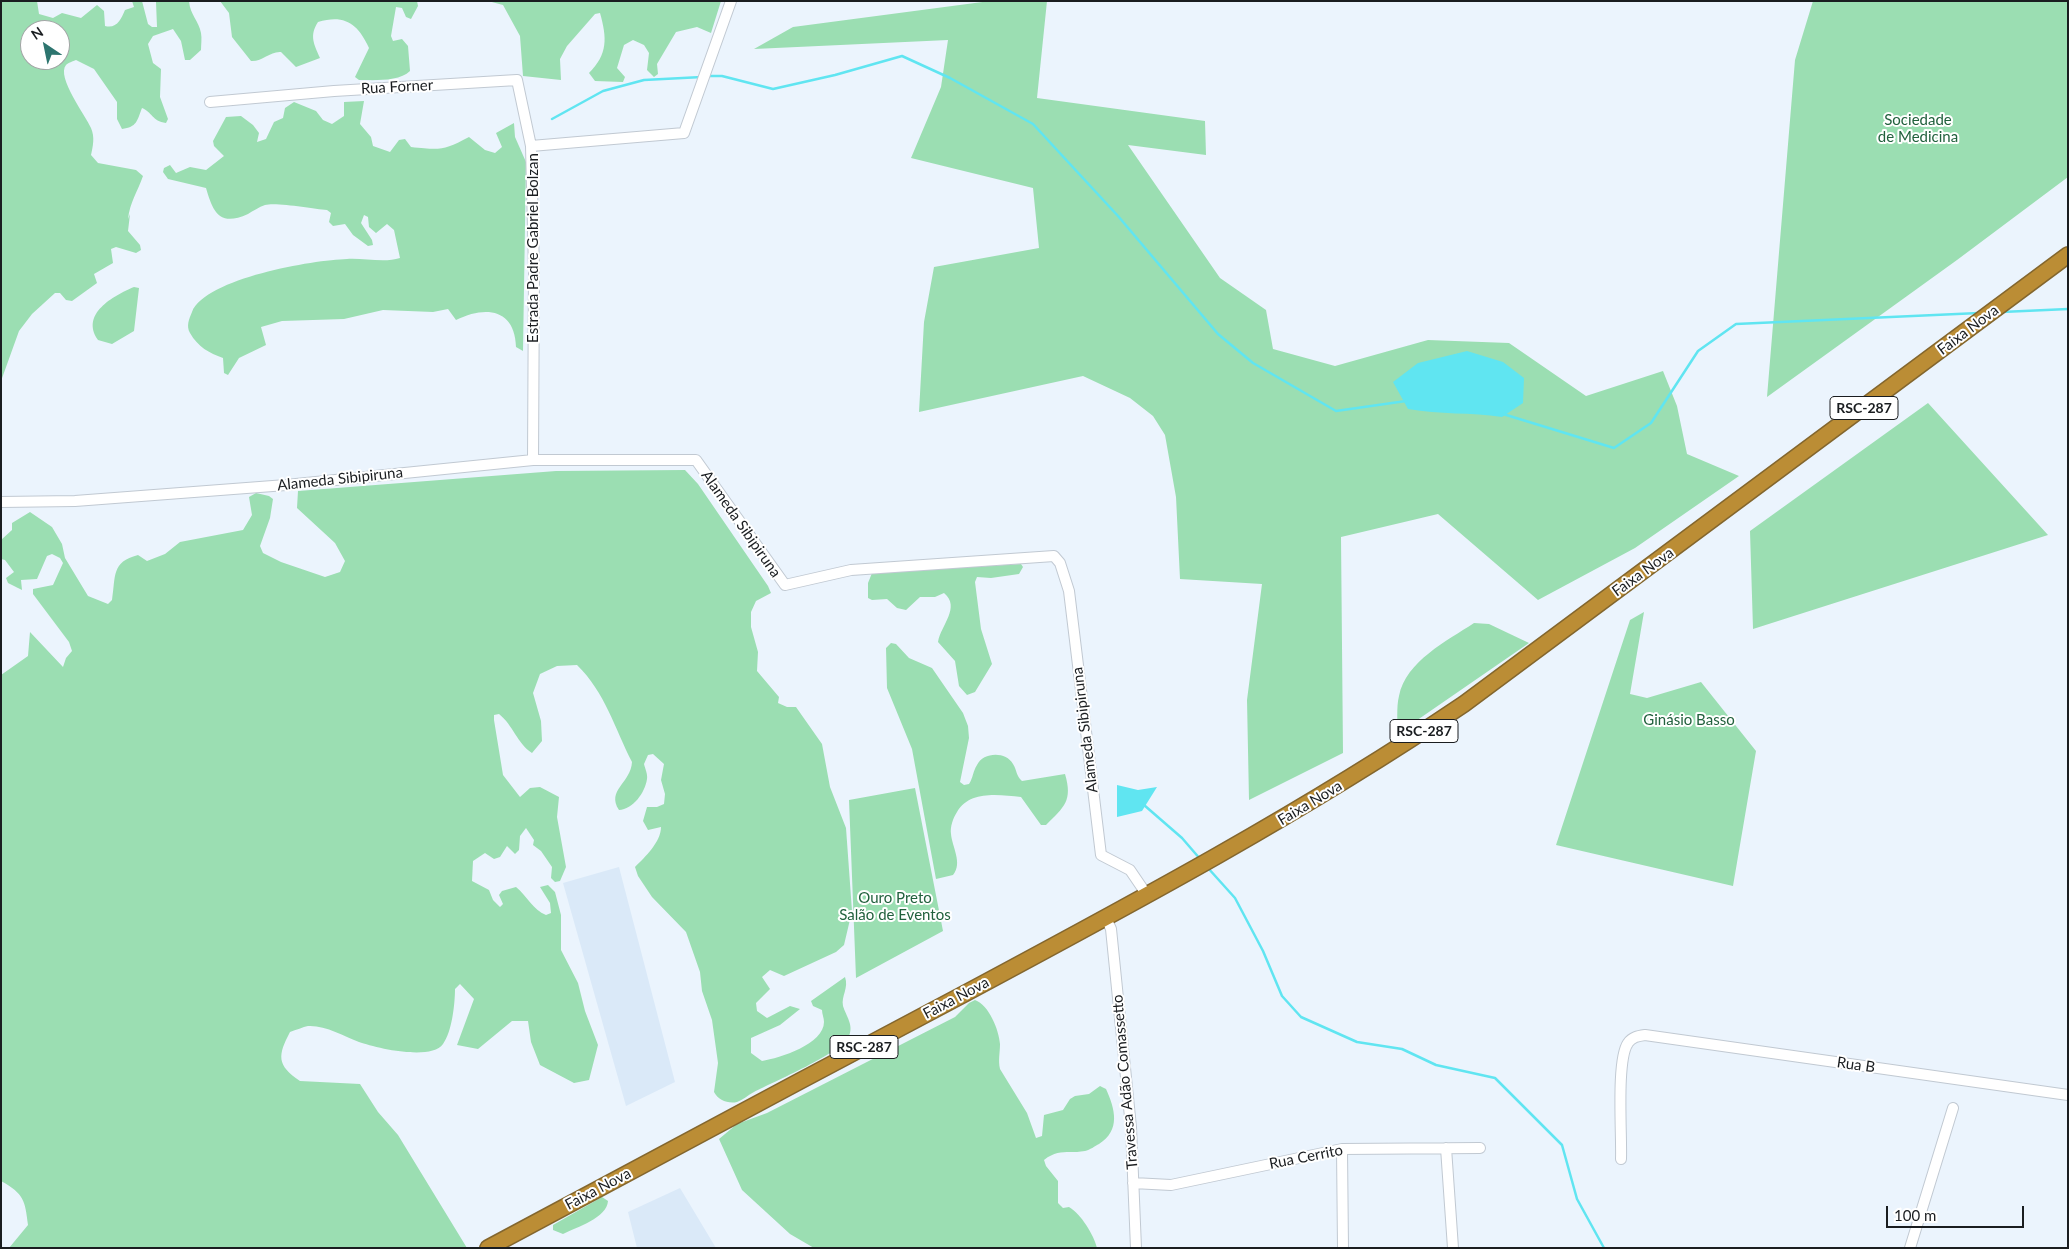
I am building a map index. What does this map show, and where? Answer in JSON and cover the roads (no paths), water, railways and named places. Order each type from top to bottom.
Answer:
[{"type":"highway","name":"Faixa Nova","points":[[488,1248],[1106,918],[1285,818],[1386,757],[1464,704],[2068,255]]},
{"type":"street","name":"Estrada Padre Gabriel Bolzan","points":[[533,460],[534,270],[531,146],[684,133],[731,1]]},
{"type":"street","name":"Rua Forner","points":[[210,102],[334,90],[517,80],[531,146]]},
{"type":"street","name":"Alameda Sibipiruna","points":[[1,502],[75,501],[258,487],[533,460],[696,460],[785,585],[851,570],[959,561],[1054,556],[1057,558],[1069,591],[1101,855],[1130,870],[1146,895]]},
{"type":"street","name":"Travessa Adão Comassetto","points":[[1106,918],[1111,929],[1131,1126],[1136,1248]]},
{"type":"street","name":"Rua B","points":[[1621,1159],[1621,1094],[1626,1047],[1634,1037],[1645,1035],[2068,1095]]},
{"type":"street","points":[[1910,1248],[1953,1108]]},
{"type":"street","points":[[1446,1148],[1453,1248]]},
{"type":"street","name":"Rua Cerrito","points":[[1134,1183],[1171,1185],[1342,1149],[1480,1148]]},
{"type":"street","points":[[1342,1149],[1342,1248]]},
{"type":"water","points":[[1467,351],[1503,362],[1524,378],[1523,403],[1502,417],[1408,409],[1393,382],[1418,363]]},
{"type":"water","points":[[1117,785],[1138,790],[1157,787],[1142,811],[1117,817]]},
{"type":"waterway","points":[[708,76],[722,76],[773,89],[835,75],[902,56],[950,78],[1033,124],[1118,216],[1218,334],[1253,363],[1336,411],[1406,401]]},
{"type":"waterway","points":[[552,119],[603,91],[644,80],[702,77]]},
{"type":"waterway","points":[[2002,312],[2068,309]]},
{"type":"waterway","points":[[1503,414],[1614,448],[1651,423],[1698,351],[1736,324],[1979,313]]},
{"type":"waterway","points":[[1144,805],[1182,838],[1201,860]]},
{"type":"waterway","points":[[1208,868],[1235,898],[1263,951],[1282,996],[1301,1017],[1357,1042],[1402,1049],[1436,1065],[1495,1078],[1562,1145],[1577,1199],[1604,1248]]},
{"type":"park label","name":"Sociedade de Medicina","points":[[1918,128]]},
{"type":"park label","name":"Ginásio Basso","points":[[1689,720]]},
{"type":"park label","name":"Ouro Preto Salão de Eventos","points":[[895,906]]}]
